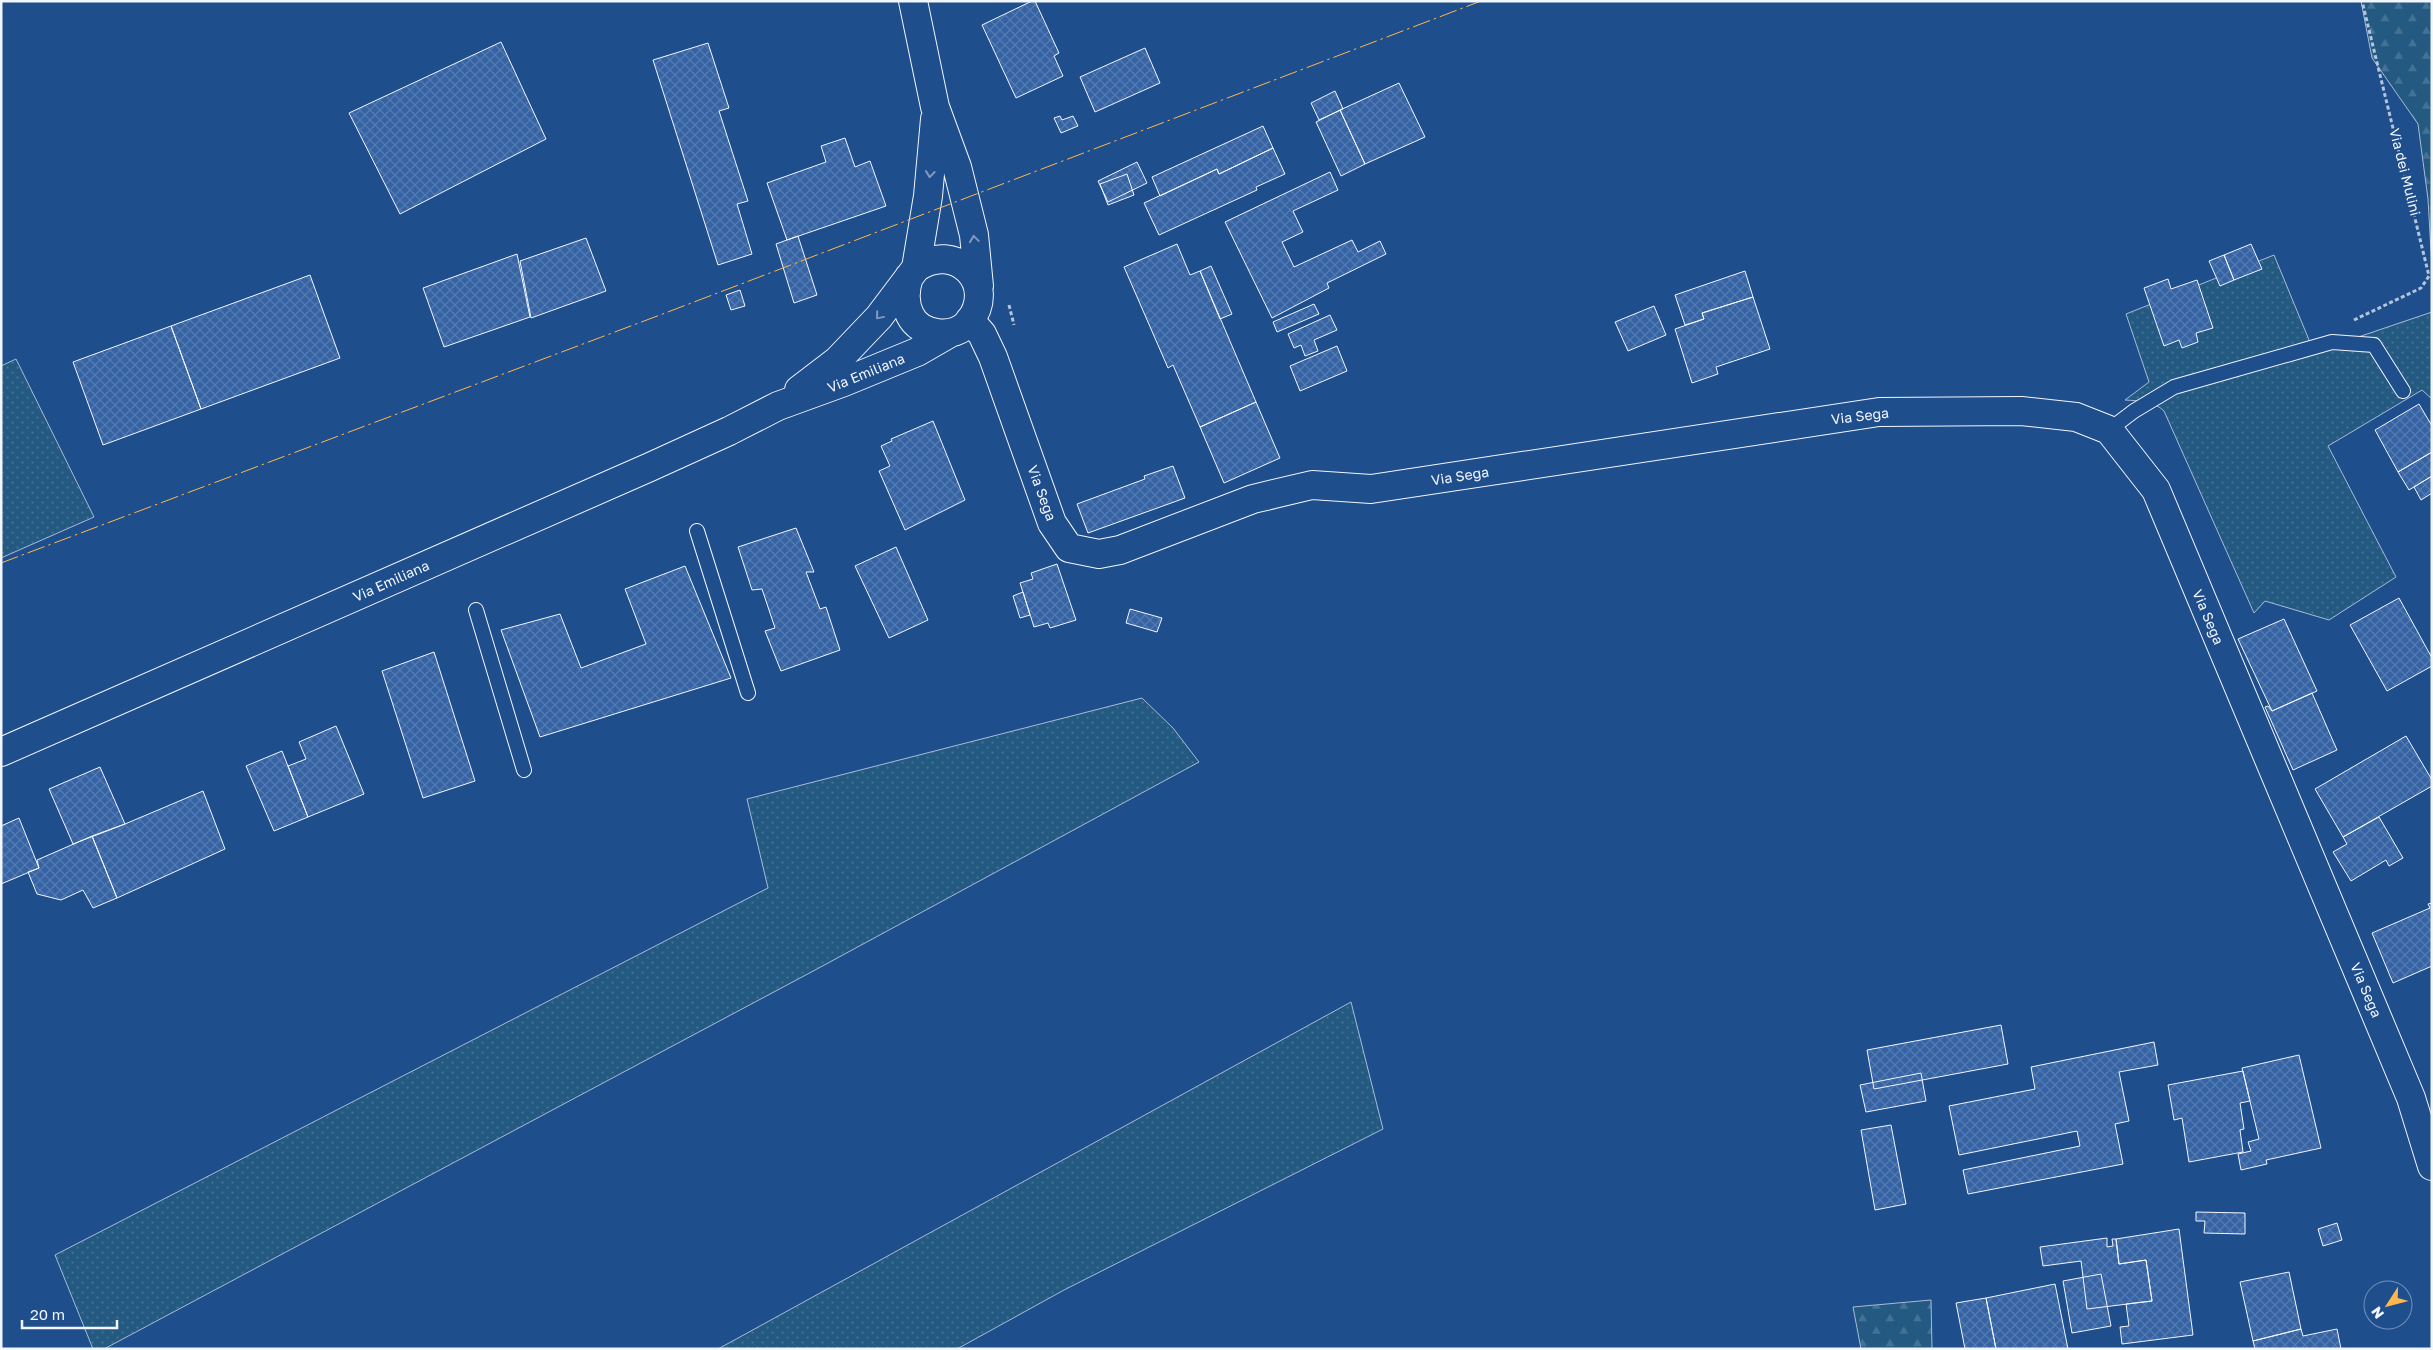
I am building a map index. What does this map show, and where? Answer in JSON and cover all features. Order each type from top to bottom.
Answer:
[{"type":"street","name":"Via Emiliana","points":[[1,752],[650,467],[778,406],[844,382],[917,352],[960,327],[977,310],[979,287],[974,235],[957,167],[935,108],[913,1]]},
{"type":"street","name":"Via Emiliana","points":[[935,108],[928,196],[913,273],[905,291],[910,315],[918,325],[928,331],[960,327]]},
{"type":"street","points":[[913,273],[933,259],[947,259],[962,264],[972,273],[979,287]]},
{"type":"street","name":"Via Emiliana","points":[[778,406],[837,361],[879,316],[913,273]]},
{"type":"street","name":"Via Sega","points":[[960,327],[982,334],[993,357],[1052,523],[1069,548],[1098,554],[1120,550],[1253,499],[1312,485],[1371,489],[1879,412],[2021,411],[2076,417],[2109,430],[2156,490],[2411,1098],[2432,1166]]},
{"type":"lane","points":[[2109,430],[2134,411],[2174,387],[2332,342],[2374,345],[2403,391]]},
{"type":"lane","points":[[697,531],[748,693]]},
{"type":"lane","points":[[476,610],[524,770]]},
{"type":"path","name":"Via dei Mulini","points":[[2350,322],[2421,288],[2429,276],[2430,263],[2362,1]]},
{"type":"green space","points":[[2361,1],[2432,1],[2432,268],[2428,199],[2418,124],[2372,58]]},
{"type":"green space","points":[[2274,255],[2314,352],[2432,312],[2432,399],[2422,390],[2328,446],[2396,577],[2329,620],[2265,601],[2254,613],[2164,411],[2151,403],[2125,400],[2149,382],[2126,314]]},
{"type":"green space","points":[[16,359],[94,517],[1,558],[1,366]]},
{"type":"green space","points":[[1142,698],[1173,728],[1199,762],[817,969],[104,1349],[93,1349],[55,1255],[768,888],[747,799]]},
{"type":"green space","points":[[1351,1002],[1383,1129],[1064,1290],[957,1349],[718,1349]]},
{"type":"green space","points":[[1931,1300],[1932,1349],[1861,1349],[1853,1307]]},
{"type":"building","points":[[1035,1],[1059,53],[1054,56],[1063,76],[1016,98],[982,25]]},
{"type":"building","points":[[501,42],[546,139],[400,214],[349,113]]},
{"type":"building","points":[[708,43],[729,108],[719,111],[748,201],[737,204],[752,254],[718,265],[653,60]]},
{"type":"building","points":[[1145,48],[1160,83],[1095,112],[1080,77]]},
{"type":"building","points":[[1399,83],[1425,137],[1365,164],[1340,110]]},
{"type":"building","points":[[1335,91],[1343,109],[1319,120],[1311,103]]},
{"type":"building","points":[[1340,110],[1365,164],[1341,176],[1316,122]]},
{"type":"building","points":[[1060,116],[1062,120],[1073,116],[1078,126],[1061,133],[1054,118]]},
{"type":"building","points":[[1263,126],[1273,148],[1219,174],[1217,169],[1160,196],[1152,177]]},
{"type":"building","points":[[845,138],[855,167],[870,161],[886,206],[787,240],[767,183],[826,162],[821,146]]},
{"type":"building","points":[[1273,148],[1285,174],[1256,187],[1257,190],[1159,235],[1144,203],[1217,169],[1219,174]]},
{"type":"building","points":[[1137,162],[1147,183],[1108,202],[1098,181]]},
{"type":"building","points":[[1330,172],[1338,190],[1293,211],[1303,232],[1282,242],[1294,267],[1352,240],[1358,252],[1380,241],[1386,254],[1327,283],[1329,288],[1272,318],[1225,222]]},
{"type":"building","points":[[1127,174],[1134,195],[1108,205],[1100,184]]},
{"type":"building","points":[[798,236],[817,295],[794,303],[776,244]]},
{"type":"building","points":[[586,238],[606,291],[531,318],[520,261]]},
{"type":"building","points":[[1177,244],[1190,275],[1200,271],[1256,402],[1200,427],[1173,365],[1168,368],[1124,267]]},
{"type":"building","points":[[2251,244],[2262,269],[2234,280],[2224,255]]},
{"type":"building","points":[[517,254],[530,317],[444,347],[423,288]]},
{"type":"building","points":[[2224,255],[2234,280],[2220,286],[2209,261]]},
{"type":"building","points":[[1211,266],[1232,314],[1220,319],[1200,271]]},
{"type":"building","points":[[1745,271],[1753,297],[1702,313],[1704,319],[1685,325],[1675,295]]},
{"type":"building","points":[[310,275],[340,358],[201,409],[171,326]]},
{"type":"building","points":[[2168,279],[2171,289],[2197,280],[2213,328],[2196,333],[2198,342],[2182,348],[2179,340],[2164,346],[2144,288]]},
{"type":"building","points":[[740,290],[745,306],[731,310],[726,295]]},
{"type":"building","points":[[1753,297],[1770,349],[1716,367],[1718,374],[1692,383],[1675,329],[1704,319],[1702,313]]},
{"type":"building","points":[[1314,304],[1319,314],[1277,332],[1273,322]]},
{"type":"building","points":[[1654,306],[1666,335],[1628,351],[1615,322]]},
{"type":"building","points":[[1330,315],[1337,330],[1314,340],[1318,351],[1305,356],[1301,345],[1294,348],[1288,334]]},
{"type":"building","points":[[171,326],[201,409],[103,445],[73,362]]},
{"type":"building","points":[[1337,346],[1347,371],[1300,391],[1290,366]]},
{"type":"building","points":[[1256,402],[1280,458],[1224,483],[1200,427]]},
{"type":"building","points":[[2419,404],[2432,426],[2432,452],[2398,472],[2375,430]]},
{"type":"building","points":[[933,421],[965,500],[905,530],[879,471],[890,466],[881,446],[892,441],[891,439]]},
{"type":"building","points":[[2432,452],[2432,476],[2409,490],[2398,472]]},
{"type":"building","points":[[1173,466],[1185,498],[1088,533],[1077,504],[1145,479],[1144,476]]},
{"type":"building","points":[[2432,476],[2432,493],[2421,500],[2414,487]]},
{"type":"building","points":[[796,528],[814,572],[806,572],[820,609],[826,607],[840,650],[781,671],[765,631],[775,628],[762,589],[752,590],[738,547]]},
{"type":"building","points":[[896,547],[928,620],[889,638],[855,566]]},
{"type":"building","points":[[1057,564],[1076,620],[1050,628],[1048,623],[1034,627],[1020,583],[1033,579],[1031,573]]},
{"type":"building","points":[[685,566],[731,678],[540,737],[501,630],[560,614],[581,668],[646,644],[625,589]]},
{"type":"building","points":[[1023,592],[1030,615],[1020,618],[1013,596]]},
{"type":"building","points":[[2399,598],[2432,658],[2432,666],[2387,691],[2350,625]]},
{"type":"building","points":[[1130,609],[1162,618],[1157,632],[1126,623]]},
{"type":"building","points":[[2284,619],[2317,691],[2272,711],[2238,639]]},
{"type":"building","points":[[434,652],[475,781],[423,798],[382,671]]},
{"type":"building","points":[[2312,693],[2337,750],[2293,770],[2265,707],[2268,706],[2272,711]]},
{"type":"building","points":[[336,726],[364,794],[308,817],[288,766],[306,759],[299,742]]},
{"type":"building","points":[[2406,736],[2432,780],[2432,786],[2343,837],[2315,789]]},
{"type":"building","points":[[282,751],[308,817],[274,831],[246,766]]},
{"type":"building","points":[[100,767],[125,824],[73,844],[49,789]]},
{"type":"building","points":[[203,791],[225,849],[117,898],[92,836]]},
{"type":"building","points":[[2379,817],[2403,858],[2389,866],[2386,860],[2351,881],[2333,852],[2347,844],[2343,837]]},
{"type":"building","points":[[19,818],[39,868],[1,884],[1,826]]},
{"type":"building","points":[[92,836],[117,898],[93,908],[83,890],[61,900],[37,894],[28,872],[39,868],[37,860]]},
{"type":"building","points":[[2432,903],[2432,966],[2393,983],[2372,933],[2430,908],[2428,904]]},
{"type":"building","points":[[2001,1025],[2008,1064],[1874,1089],[1867,1050]]},
{"type":"building","points":[[2154,1042],[2158,1065],[2119,1072],[2129,1121],[2115,1124],[2123,1164],[1968,1194],[1963,1170],[2080,1146],[2077,1131],[1959,1155],[1949,1106],[2035,1089],[2031,1067]]},
{"type":"building","points":[[2299,1055],[2321,1148],[2266,1160],[2267,1164],[2241,1170],[2238,1154],[2251,1151],[2248,1142],[2259,1139],[2242,1068]]},
{"type":"building","points":[[2243,1071],[2250,1101],[2240,1103],[2244,1129],[2240,1130],[2243,1152],[2189,1162],[2182,1118],[2174,1120],[2168,1085]]},
{"type":"building","points":[[1921,1073],[1926,1101],[1866,1112],[1860,1085]]},
{"type":"building","points":[[1891,1125],[1906,1204],[1875,1210],[1861,1130]]},
{"type":"building","points":[[2196,1212],[2245,1213],[2245,1234],[2204,1233],[2205,1221],[2196,1221]]},
{"type":"building","points":[[2337,1223],[2342,1240],[2323,1246],[2318,1229]]},
{"type":"building","points":[[2179,1229],[2193,1335],[2122,1344],[2120,1327],[2129,1326],[2126,1304],[2152,1301],[2146,1260],[2119,1264],[2116,1239]]},
{"type":"building","points":[[2107,1238],[2107,1247],[2113,1246],[2112,1239],[2116,1239],[2119,1264],[2146,1260],[2152,1301],[2087,1309],[2081,1261],[2043,1266],[2040,1247]]},
{"type":"building","points":[[2289,1272],[2301,1329],[2253,1341],[2240,1282]]},
{"type":"building","points":[[2101,1274],[2111,1326],[2072,1333],[2063,1281]]},
{"type":"building","points":[[2055,1284],[2068,1349],[1996,1349],[1986,1298]]},
{"type":"building","points":[[1986,1298],[1996,1349],[1965,1349],[1956,1303]]},
{"type":"building","points":[[2301,1329],[2303,1336],[2337,1329],[2341,1349],[2255,1349],[2253,1341]]},
{"type":"power","points":[[1,563],[660,315],[1481,1]]}]
